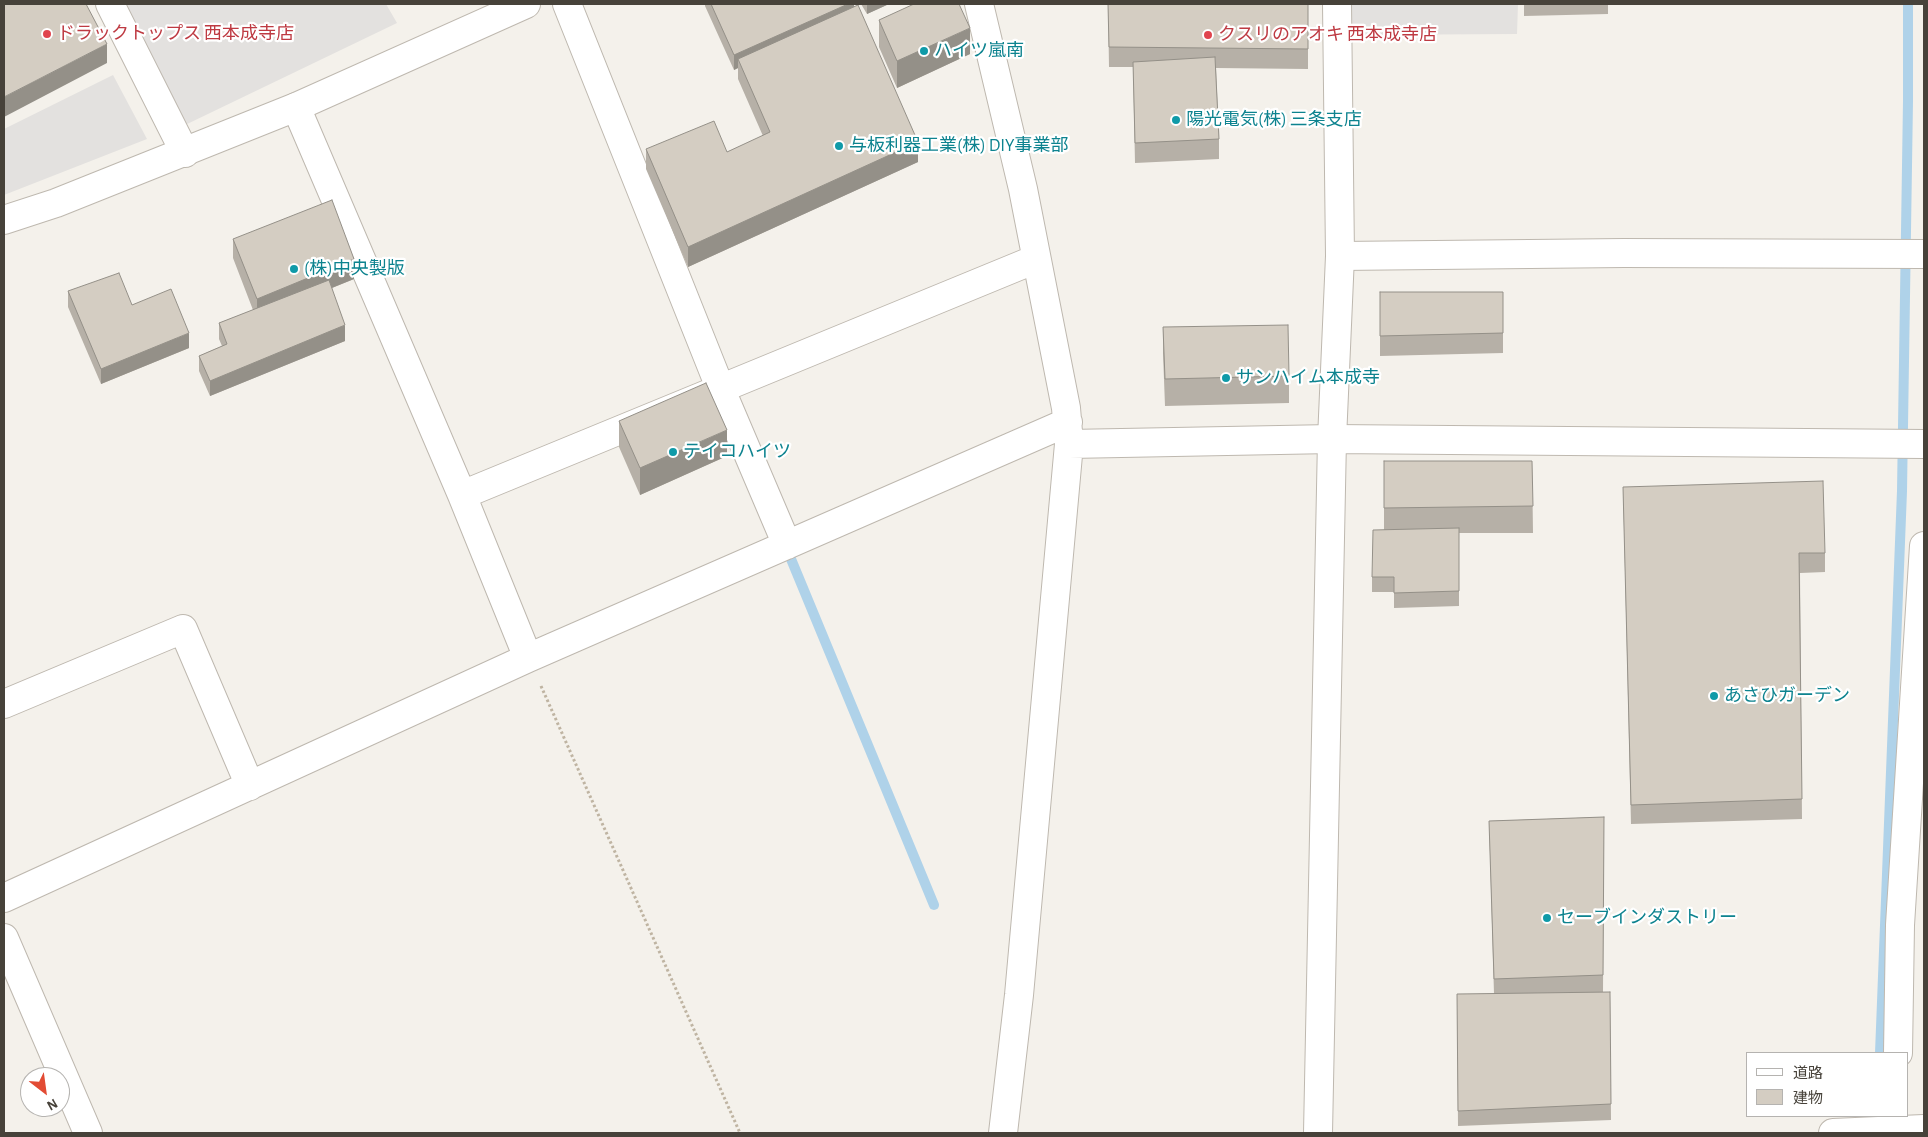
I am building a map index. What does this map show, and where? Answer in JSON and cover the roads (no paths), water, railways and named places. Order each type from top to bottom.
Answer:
[{"type":"street","points":[[110,4],[185,153]]},
{"type":"street","points":[[4,220],[56,203],[185,153],[296,107],[526,4]]},
{"type":"street","points":[[567,4],[721,390],[787,545]]},
{"type":"street","points":[[979,4],[1023,189],[1068,433],[1018,995],[1003,1133]]},
{"type":"street","points":[[1318,1133],[1332,439],[1340,256],[1337,4]]},
{"type":"street","points":[[296,107],[462,495],[528,658]]},
{"type":"street","points":[[1340,256],[1624,253],[1924,254]]},
{"type":"street","points":[[462,495],[721,390],[1036,258]]},
{"type":"street","points":[[4,898],[528,658],[787,545],[1068,433],[1332,439],[1924,444]]},
{"type":"street","points":[[1898,1052],[1900,925],[1924,546]]},
{"type":"street","points":[[4,704],[183,629],[250,786]]},
{"type":"street","points":[[4,938],[88,1133]]},
{"type":"street","points":[[1833,1133],[1896,1126],[1924,1129]]},
{"type":"waterway","points":[[1880,1052],[1902,491],[1908,4]]},
{"type":"waterway","points":[[791,559],[934,905]]},
{"type":"place","name":"ドラックトップス 西本成寺店","points":[[47,34]]},
{"type":"place","name":"クスリのアオキ 西本成寺店","points":[[1208,35]]},
{"type":"place","name":"ハイツ嵐南","points":[[924,51]]},
{"type":"place","name":"陽光電気(株) 三条支店","points":[[1176,120]]},
{"type":"place","name":"与板利器工業(株) DIY事業部","points":[[839,146]]},
{"type":"place","name":"(株)中央製版","points":[[294,269]]},
{"type":"place","name":"サンハイム本成寺","points":[[1226,378]]},
{"type":"place","name":"テイコハイツ","points":[[673,452]]},
{"type":"place","name":"あさひガーデン","points":[[1714,696]]},
{"type":"place","name":"セーブインダストリー","points":[[1547,918]]}]
